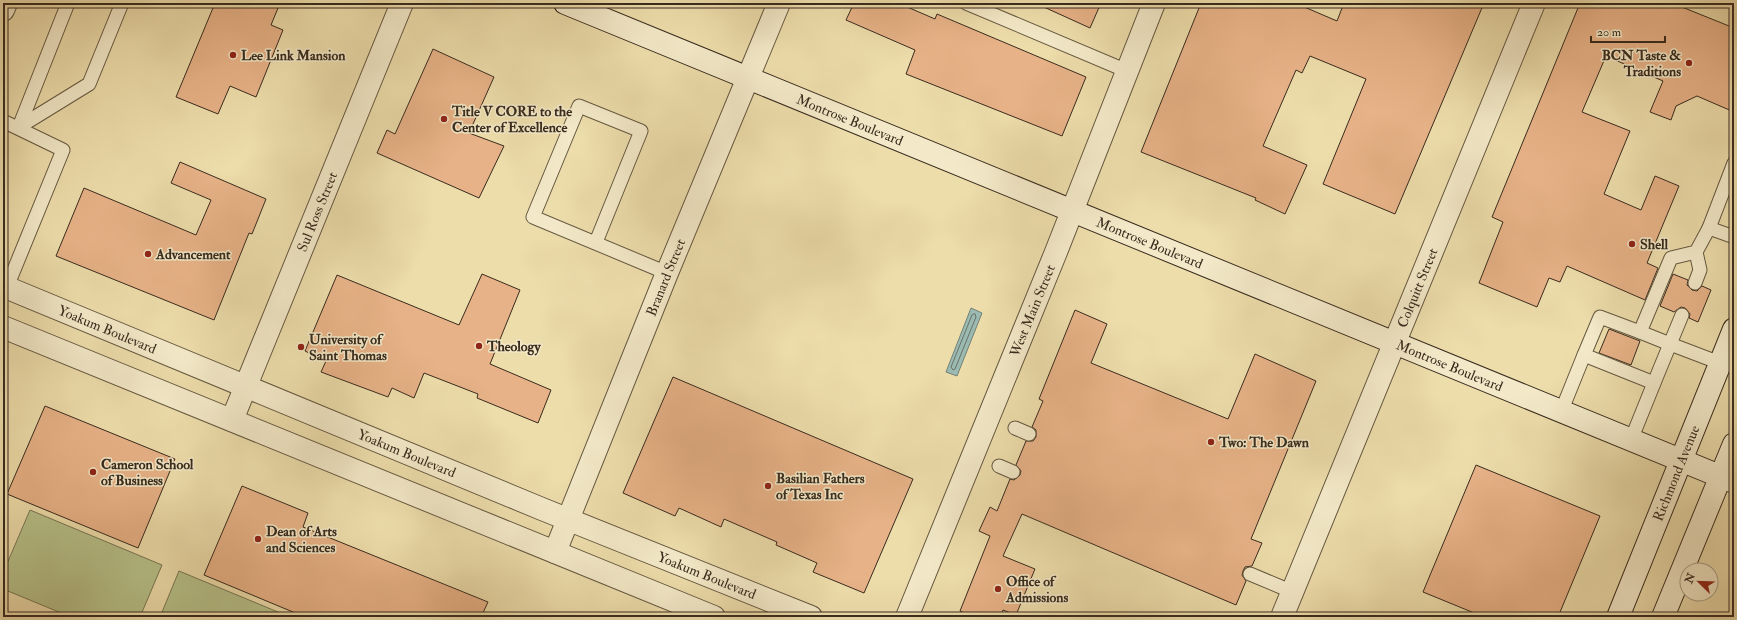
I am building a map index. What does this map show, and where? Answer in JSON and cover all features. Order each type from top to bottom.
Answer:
[{"type":"street","points":[[3,10],[6,3]]},
{"type":"street","name":"Sul Ross Street","points":[[232,420],[402,3]]},
{"type":"street","name":"Montrose Boulevard","points":[[565,3],[1394,344],[1727,479]]},
{"type":"street","name":"Branard Street","points":[[555,552],[667,273],[779,3]]},
{"type":"street","name":"West Main Street","points":[[907,617],[1072,211],[1154,3]]},
{"type":"street","name":"Colquitt Street","points":[[1282,617],[1534,3]]},
{"type":"street","name":"Yoakum Boulevard","points":[[5,287],[568,520],[811,617]]},
{"type":"street","points":[[3,327],[714,617]]},
{"type":"street","name":"Richmond Avenue","points":[[1618,617],[1681,461],[1696,418],[1734,329]]},
{"type":"street","points":[[1663,617],[1727,479],[1734,444]]},
{"type":"lane","points":[[19,127],[68,3]]},
{"type":"lane","points":[[19,127],[89,84],[122,3]]},
{"type":"lane","points":[[966,3],[1127,71]]},
{"type":"lane","points":[[596,242],[641,131],[579,106],[533,217],[596,242],[667,273]]},
{"type":"lane","points":[[3,121],[19,127],[63,150],[5,287]]},
{"type":"lane","points":[[1695,283],[1700,270],[1696,252],[1709,228],[1734,163]]},
{"type":"lane","points":[[1709,228],[1734,237]]},
{"type":"lane","points":[[1640,332],[1671,258],[1696,252]]},
{"type":"lane","points":[[1631,440],[1682,315]]},
{"type":"lane","points":[[1561,412],[1600,316],[1720,364]]},
{"type":"lane","points":[[1584,355],[1654,383]]},
{"type":"lane","points":[[1015,428],[1029,434]]},
{"type":"lane","points":[[999,466],[1013,472]]},
{"type":"lane","points":[[1250,574],[1292,592]]},
{"type":"green space","points":[[30,510],[162,565],[140,617],[71,617],[3,589],[3,573]]},
{"type":"green space","points":[[179,571],[290,617],[160,617]]},
{"type":"water","points":[[971,308],[982,313],[957,376],[946,372]]},
{"type":"building","name":"Lee Link Mansion","points":[[215,3],[266,3],[278,8],[271,25],[283,30],[256,97],[230,86],[218,114],[176,97]]},
{"type":"building","points":[[854,3],[898,3],[935,19],[937,14],[1086,77],[1062,136],[906,74],[915,50],[846,20]]},
{"type":"building","points":[[1035,3],[1101,3],[1090,28]]},
{"type":"building","points":[[1201,3],[1295,3],[1337,21],[1344,3],[1484,3],[1395,214],[1323,184],[1366,79],[1310,56],[1302,73],[1296,70],[1263,146],[1307,165],[1285,214],[1255,200],[1256,198],[1141,152]]},
{"type":"building","points":[[1580,3],[1672,3],[1734,28],[1734,112],[1697,96],[1676,106],[1671,120],[1650,112],[1663,81],[1606,56],[1582,112],[1630,131],[1604,194],[1641,210],[1655,176],[1679,186],[1647,263],[1658,268],[1645,300],[1567,266],[1560,282],[1549,278],[1537,307],[1479,283],[1503,222],[1492,217]]},
{"type":"building","name":"Title V CORE to the Center of Excellence","points":[[433,49],[494,77],[469,133],[504,146],[479,198],[377,153],[387,130],[395,134]]},
{"type":"building","name":"Advancement","points":[[180,162],[266,199],[252,234],[249,233],[214,320],[56,256],[84,188],[196,235],[211,200],[171,183]]},
{"type":"building","points":[[482,274],[520,290],[490,364],[551,390],[538,423],[477,398],[478,394],[424,373],[414,398],[392,388],[388,397],[321,372],[326,361],[305,351],[337,275],[459,325]]},
{"type":"building","points":[[1673,274],[1688,280],[1687,285],[1692,290],[1697,291],[1702,286],[1711,290],[1698,322],[1689,318],[1690,314],[1685,308],[1681,307],[1674,312],[1660,306]]},
{"type":"building","points":[[1075,310],[1107,324],[1091,363],[1228,419],[1255,354],[1316,381],[1251,539],[1262,543],[1252,566],[1245,567],[1243,571],[1242,575],[1246,581],[1236,605],[1022,514],[1003,556],[1035,569],[1016,615],[1003,610],[1000,617],[974,617],[960,611],[990,536],[979,531],[990,507],[997,511],[1010,479],[1014,480],[1020,475],[1021,471],[1016,465],[1026,441],[1033,441],[1036,437],[1036,430],[1032,427],[1043,401],[1039,399]]},
{"type":"building","points":[[1609,329],[1640,341],[1631,365],[1599,353]]},
{"type":"building","name":"Basilian Fathers of Texas Inc","points":[[673,377],[913,479],[864,593],[813,572],[817,563],[776,545],[777,542],[724,519],[721,527],[679,508],[675,516],[623,493]]},
{"type":"building","name":"Cameron School of Business","points":[[45,406],[175,459],[138,548],[7,494]]},
{"type":"building","points":[[1476,465],[1600,516],[1558,617],[1484,617],[1423,592]]},
{"type":"building","points":[[242,486],[308,513],[303,527],[488,602],[481,617],[305,617],[204,575]]},
{"type":"place","name":"Lee Link Mansion","points":[[233,55]]},
{"type":"place","name":"BCN Taste & Traditions","points":[[1689,63]]},
{"type":"place","name":"Title V CORE to the Center of Excellence","points":[[444,119]]},
{"type":"place","name":"Shell","points":[[1632,244]]},
{"type":"place","name":"Advancement","points":[[148,254]]},
{"type":"place","name":"Theology","points":[[479,346]]},
{"type":"place","name":"University of Saint Thomas","points":[[301,347]]},
{"type":"place","name":"Two: The Dawn","points":[[1211,442]]},
{"type":"place","name":"Cameron School of Business","points":[[93,472]]},
{"type":"place","name":"Basilian Fathers of Texas Inc","points":[[768,486]]},
{"type":"place","name":"Dean of Arts and Sciences","points":[[258,539]]},
{"type":"place","name":"Office of Admissions","points":[[998,589]]}]
